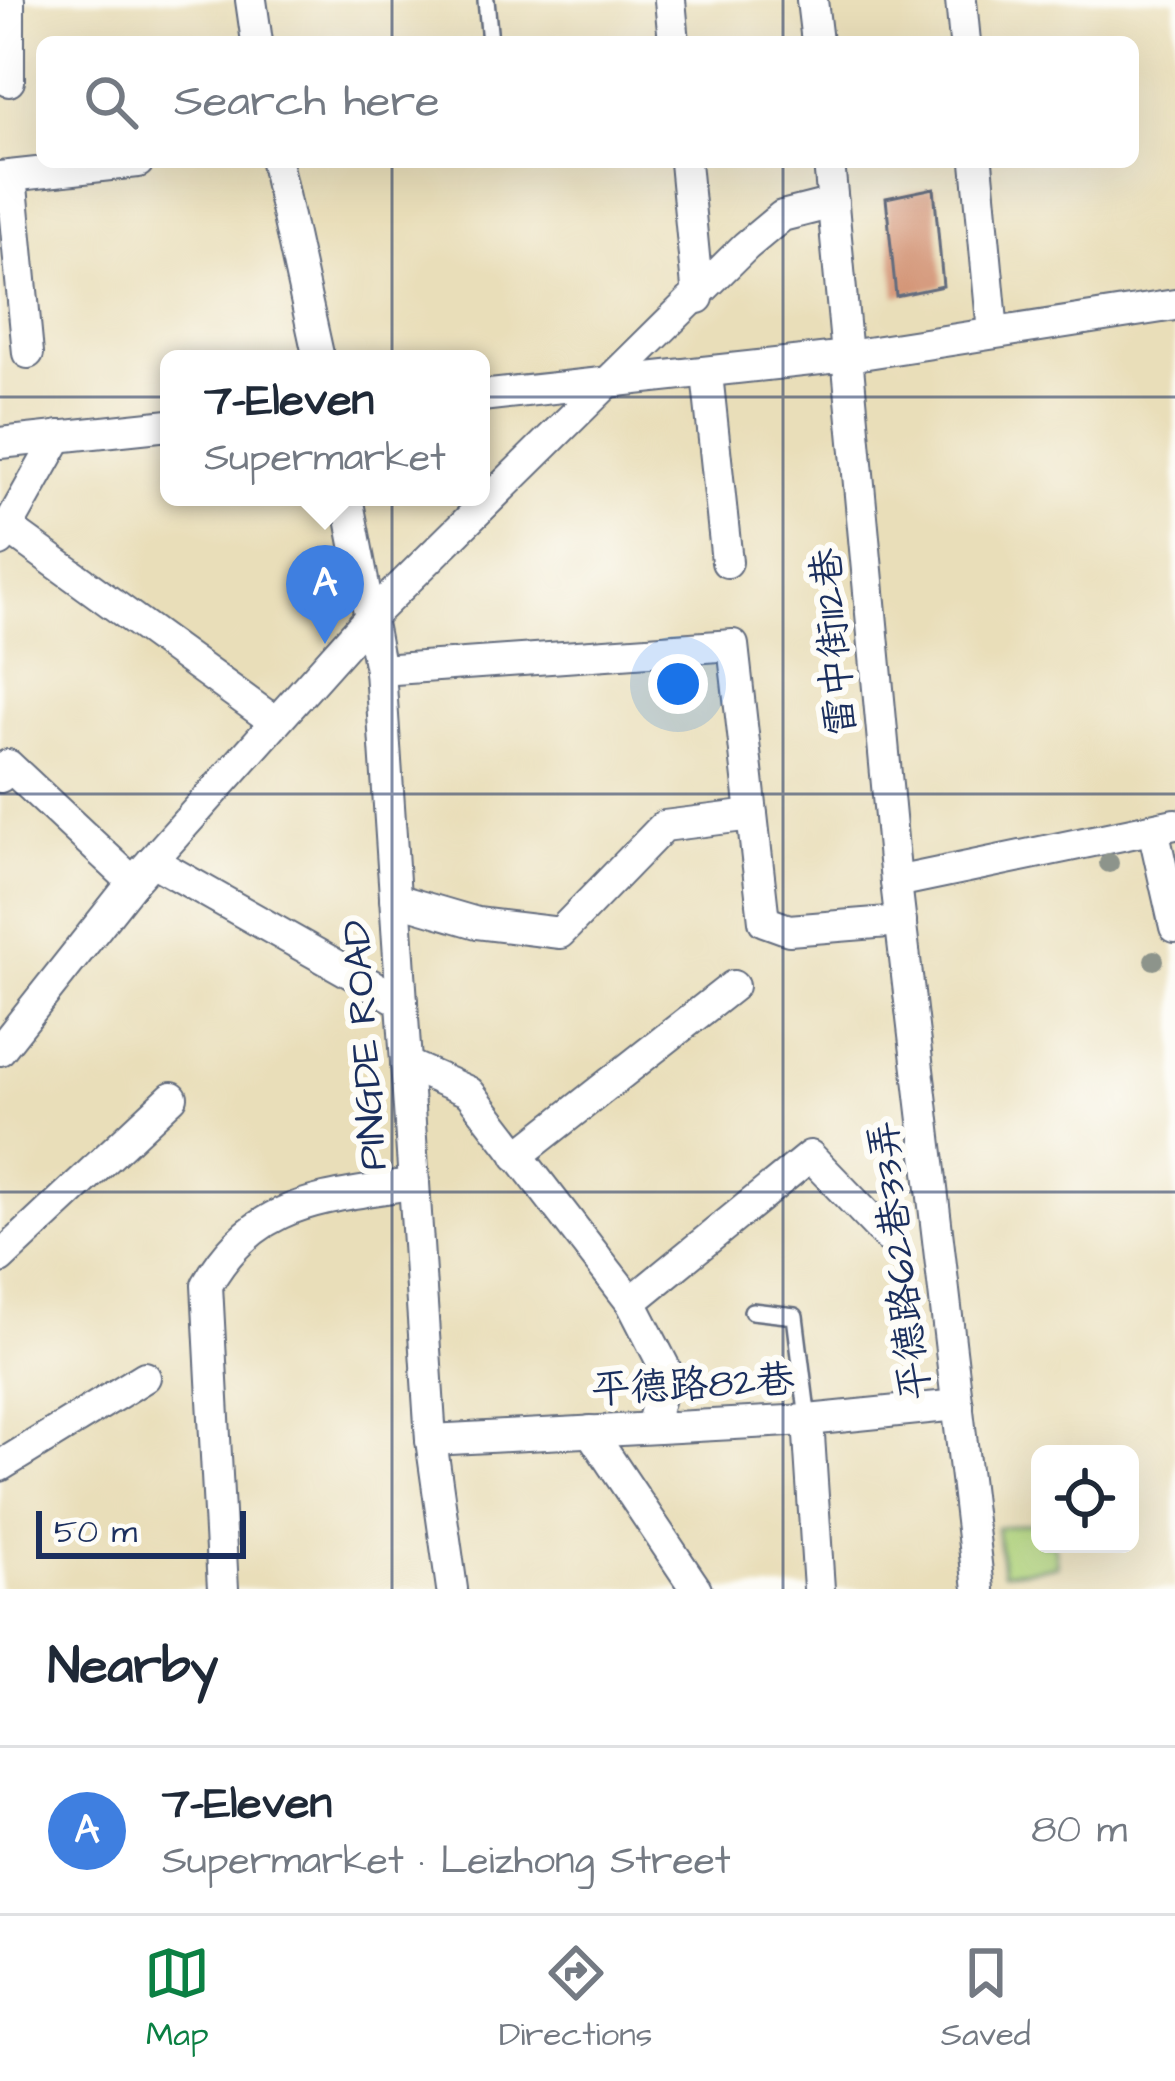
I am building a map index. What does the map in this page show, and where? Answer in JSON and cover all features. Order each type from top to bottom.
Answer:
[{"type":"street","points":[[9,81],[10,0]]},
{"type":"street","points":[[251,0],[256,36]]},
{"type":"street","points":[[670,0],[673,36]]},
{"type":"street","points":[[812,0],[816,36]]},
{"type":"street","points":[[961,0],[964,36]]},
{"type":"street","points":[[28,353],[6,177],[85,168]]},
{"type":"street","points":[[277,168],[318,350]]},
{"type":"street","points":[[686,168],[698,298]]},
{"type":"street","name":"雷中街112巷","points":[[830,168],[901,921]]},
{"type":"street","points":[[977,168],[993,333]]},
{"type":"street","points":[[490,501],[782,216],[833,203]]},
{"type":"street","points":[[490,394],[848,356],[1175,305]]},
{"type":"street","points":[[706,374],[727,562]]},
{"type":"street","points":[[0,442],[160,426]]},
{"type":"street","points":[[58,436],[4,535],[274,722]]},
{"type":"street","name":"PINGDE ROAD","points":[[349,506],[380,670],[431,1440],[452,1589]]},
{"type":"street","points":[[0,1050],[143,872],[274,722],[369,618],[485,506]]},
{"type":"street","points":[[380,670],[733,645],[764,921],[789,930],[901,921]]},
{"type":"street","points":[[0,777],[8,765],[143,872],[402,1002]]},
{"type":"street","points":[[395,898],[477,923],[560,933],[664,826],[752,815]]},
{"type":"street","points":[[896,882],[1164,826],[1175,927]]},
{"type":"street","name":"平德路62巷33弄","points":[[901,921],[980,1589]]},
{"type":"street","points":[[518,1156],[733,986]]},
{"type":"street","points":[[406,1064],[469,1092],[631,1302],[666,1370],[651,1428]]},
{"type":"street","points":[[0,1258],[172,1097]]},
{"type":"street","points":[[631,1302],[809,1156],[887,1236]]},
{"type":"street","points":[[223,1589],[208,1286],[227,1250],[285,1207],[414,1183]]},
{"type":"street","points":[[0,1466],[145,1377]]},
{"type":"street","name":"平德路82巷","points":[[431,1440],[808,1420],[958,1405]]},
{"type":"street","points":[[808,1420],[819,1589]]},
{"type":"street","points":[[590,1431],[696,1589]]},
{"type":"lane","points":[[486,0],[489,36]]},
{"type":"lane","points":[[752,1311],[795,1316],[808,1420]]},
{"type":"green space","points":[[1031,1523],[1031,1553],[1055,1553],[1057,1566],[1003,1573],[997,1528]]},
{"type":"building","points":[[934,188],[943,286],[896,296],[886,198]]},
{"type":"place","name":"7-Eleven","points":[[325,644]]}]
